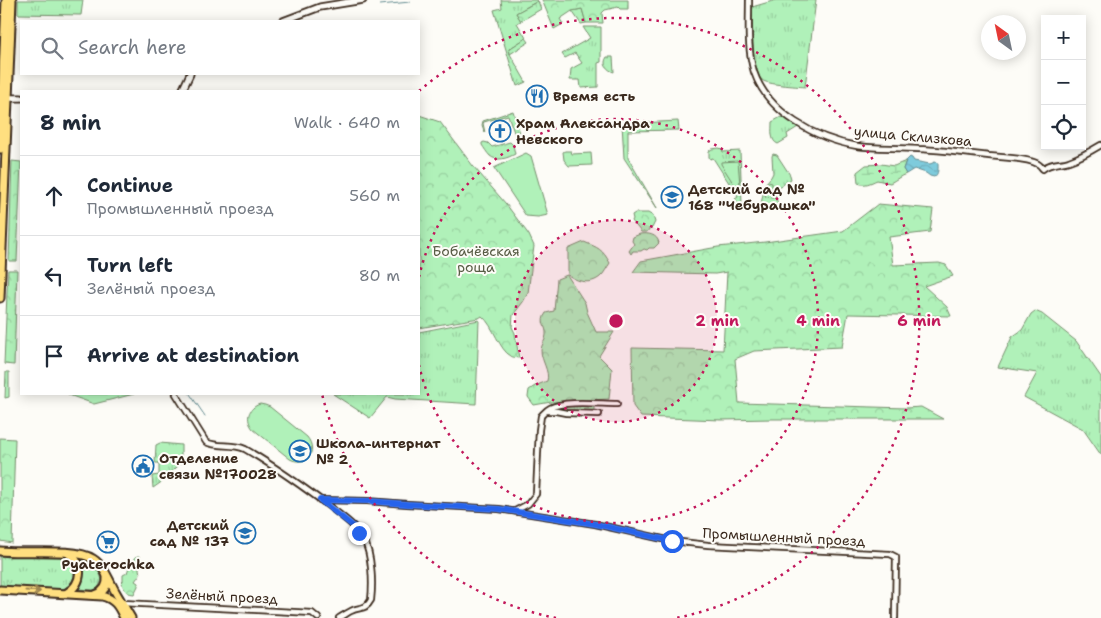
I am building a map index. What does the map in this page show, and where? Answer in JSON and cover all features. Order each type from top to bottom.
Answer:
[{"type":"main road","points":[[0,298],[6,0]]},
{"type":"main road","points":[[0,149],[12,0]]},
{"type":"main road","points":[[0,551],[68,553],[85,555],[93,559],[107,575],[115,591],[124,618]]},
{"type":"main road","points":[[66,593],[75,586],[80,573],[76,560],[68,553]]},
{"type":"main road","points":[[92,595],[99,594],[104,590],[107,575]]},
{"type":"main road","points":[[0,590],[107,597],[120,605],[131,618]]},
{"type":"street","points":[[285,20],[320,7],[363,0]]},
{"type":"street","name":"улица Склизкова","points":[[749,0],[750,53],[761,87],[784,114],[819,134],[856,146],[919,149],[1011,158],[1039,164],[1043,169],[1047,165],[1061,164],[1077,158],[1101,144]]},
{"type":"street","points":[[182,90],[190,75]]},
{"type":"street","points":[[3,97],[20,98]]},
{"type":"street","points":[[177,395],[206,442],[243,448],[264,460],[320,500],[357,530],[370,556],[370,602],[365,607],[353,609],[339,618]]},
{"type":"street","points":[[515,511],[528,504],[536,494],[541,416],[546,411],[557,406],[617,404]]},
{"type":"street","points":[[546,411],[599,414]]},
{"type":"street","name":"Промышленный проезд","points":[[320,500],[368,501],[515,511],[623,530],[672,541],[708,545],[890,554],[896,557],[895,618]]},
{"type":"street","name":"Зелёный проезд","points":[[120,605],[312,613],[318,618]]},
{"type":"green space","points":[[18,0],[83,0],[81,15],[18,14]]},
{"type":"green space","points":[[501,0],[538,1],[516,13],[521,21],[517,23],[526,38],[509,49],[526,82],[517,86],[494,10],[502,8]]},
{"type":"green space","points":[[542,0],[628,0],[628,9],[620,9],[618,7],[605,10],[602,13],[603,23],[586,23],[582,9],[572,11],[560,19],[563,24],[554,29]]},
{"type":"green space","points":[[776,0],[816,0],[805,87],[765,82],[758,75],[754,57],[752,7]]},
{"type":"green space","points":[[538,1],[541,9],[521,21],[516,13]]},
{"type":"green space","points":[[582,9],[586,23],[581,24],[572,11]]},
{"type":"green space","points":[[583,27],[601,27],[601,62],[598,63],[598,87],[581,88],[580,80],[570,80],[571,69],[582,63],[575,53],[565,58],[562,54],[590,38]]},
{"type":"green space","points":[[526,38],[529,42],[510,54],[509,49]]},
{"type":"green space","points":[[607,57],[613,57],[614,72],[606,66]]},
{"type":"green space","points":[[513,111],[521,136],[516,138],[508,115],[484,122],[485,133],[482,125],[483,121]]},
{"type":"green space","name":"Бобачёвская роща","points":[[420,115],[440,122],[473,166],[506,204],[529,235],[534,246],[528,293],[513,315],[512,327],[515,333],[519,358],[512,357],[503,349],[486,320],[482,316],[420,328]]},
{"type":"green space","points":[[784,117],[798,127],[787,134],[788,138],[778,144],[775,143],[773,138],[772,122]]},
{"type":"green space","points":[[678,121],[679,130],[628,131],[628,158],[657,208],[624,158],[622,124]]},
{"type":"green space","points":[[484,142],[492,147],[510,142],[513,145],[515,154],[502,159],[493,158],[482,145]]},
{"type":"green space","points":[[719,148],[723,152],[740,151],[742,205],[740,206],[735,199],[738,197],[713,158],[710,159],[709,157],[709,151]]},
{"type":"green space","points":[[571,151],[572,154],[591,153],[592,165],[569,166],[564,160],[563,152]]},
{"type":"green space","points":[[526,153],[531,156],[548,215],[538,217],[526,216],[494,168]]},
{"type":"green space","points":[[773,154],[777,155],[791,179],[777,189],[775,197],[781,208],[763,209],[761,204],[765,184],[773,173]]},
{"type":"green space","points":[[12,161],[20,162],[20,187],[17,261],[9,261]]},
{"type":"green space","points":[[738,161],[740,185],[735,186],[721,162]]},
{"type":"green space","points":[[906,161],[903,169],[906,174],[890,183],[877,180],[865,184],[858,183],[857,172],[866,165],[881,164],[894,166]]},
{"type":"green space","points":[[768,182],[772,183],[775,189],[773,198],[765,197]]},
{"type":"green space","points":[[878,204],[933,209],[930,232],[889,237],[893,265],[939,263],[946,265],[953,276],[924,286],[947,307],[951,316],[848,314],[842,347],[754,351],[735,359],[739,403],[921,407],[943,419],[721,420],[641,417],[633,406],[632,348],[723,350],[727,272],[715,274],[633,272],[641,261],[718,247],[843,231]]},
{"type":"green space","points":[[635,213],[648,213],[653,216],[655,222],[652,228],[647,232],[641,232],[632,221],[632,215]]},
{"type":"green space","points":[[640,234],[652,235],[659,243],[654,248],[633,251],[631,254],[629,251],[634,244],[632,241],[633,237]]},
{"type":"green space","points":[[584,242],[600,250],[610,263],[600,277],[588,282],[580,281],[568,275],[568,249]]},
{"type":"green space","points":[[8,270],[17,270],[14,365],[4,364]]},
{"type":"green space","points":[[567,275],[585,303],[596,332],[614,332],[599,356],[612,369],[609,399],[551,402],[534,405],[528,397],[529,390],[547,381],[548,377],[541,350],[546,335],[543,319],[546,313],[554,311],[557,279]]},
{"type":"green space","points":[[1035,311],[1042,314],[1076,341],[1101,377],[1101,455],[1083,429],[1024,397],[1037,373],[998,367],[1012,337],[1022,330],[1031,314]]},
{"type":"green space","points":[[479,320],[476,404],[387,397],[370,418],[335,395],[420,395],[420,332]]},
{"type":"green space","points":[[6,372],[9,372],[9,397],[5,398]]},
{"type":"green space","points":[[69,395],[130,395],[94,404]]},
{"type":"green space","points":[[260,404],[270,407],[307,437],[312,448],[306,460],[296,461],[290,459],[253,429],[249,421],[249,414],[253,408]]},
{"type":"green space","points":[[572,406],[594,407],[594,411],[559,408]]},
{"type":"green space","points":[[0,438],[15,439],[12,543],[0,541]]},
{"type":"green space","points":[[160,443],[181,445],[181,463],[153,488],[152,476],[159,475],[159,463],[155,463],[156,445]]},
{"type":"green space","points":[[0,556],[64,557],[73,569],[74,578],[63,589],[0,586]]},
{"type":"green space","points":[[140,556],[140,574],[135,581],[138,583],[138,586],[134,594],[131,594],[126,591],[121,583],[123,575],[127,573],[135,557]]},
{"type":"green space","points":[[77,558],[90,562],[99,572],[102,580],[98,588],[94,590],[76,589]]},
{"type":"water","points":[[910,157],[914,161],[930,164],[938,163],[937,174],[934,177],[914,169],[906,174],[903,169]]},
{"type":"waterway","points":[[380,5],[410,2]]},
{"type":"waterway","points":[[191,395],[205,416]]},
{"type":"place","name":"Время есть","points":[[537,96]]},
{"type":"place","name":"Храм Александра Невского","points":[[500,131]]},
{"type":"place","name":"Детский сад № 168 \"Чебурашка\"","points":[[672,197]]},
{"type":"place","name":"Школа-интернат № 2","points":[[300,451]]},
{"type":"place","name":"Отделение связи №170028","points":[[143,466]]},
{"type":"place","name":"Детский сад № 137","points":[[245,533]]},
{"type":"place","name":"Pyaterochka","points":[[108,542]]},
{"type":"route","points":[[359,533],[320,500],[499,509],[595,524],[672,541]]}]
